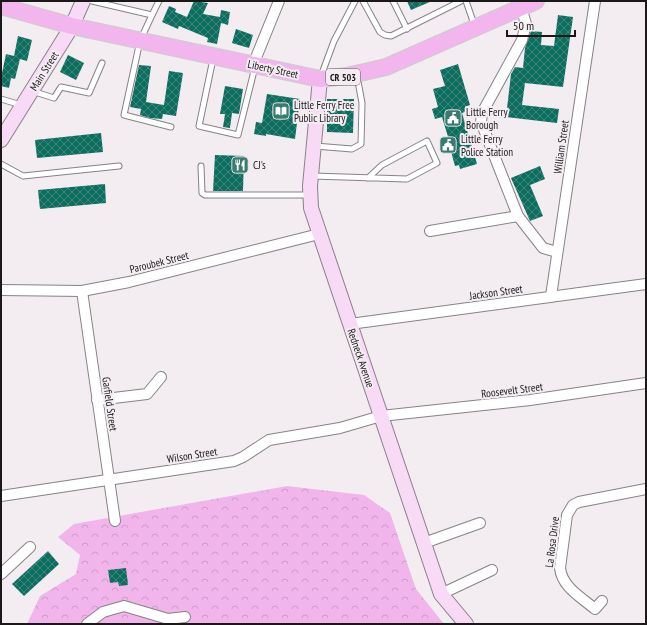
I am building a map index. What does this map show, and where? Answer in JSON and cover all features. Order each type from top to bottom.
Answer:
[{"type":"main road","name":"Liberty Street","points":[[1,6],[20,8],[72,26],[320,79],[357,74],[386,67],[528,4]]},
{"type":"street","name":"Main Street","points":[[1,140],[72,26],[83,1]]},
{"type":"street","points":[[254,65],[279,1]]},
{"type":"street","name":"William Street","points":[[551,296],[595,1]]},
{"type":"street","points":[[528,4],[526,24],[522,40],[482,113],[481,122],[518,216],[543,248],[557,252]]},
{"type":"street","name":"Redneck Avenue","points":[[320,79],[311,176],[312,208],[319,234],[441,594],[466,624]]},
{"type":"street","points":[[430,231],[518,216]]},
{"type":"street","name":"Paroubek Street","points":[[1,290],[82,291],[129,282],[319,234]]},
{"type":"street","name":"Jackson Street","points":[[350,324],[646,284]]},
{"type":"street","name":"Garfield Street","points":[[82,291],[114,521]]},
{"type":"street","points":[[97,400],[147,394],[161,377]]},
{"type":"street","name":"Roosevelt Street","points":[[381,416],[530,400],[646,384]]},
{"type":"street","name":"Wilson Street","points":[[1,496],[234,461],[243,457],[269,440],[340,428],[381,416]]},
{"type":"street","name":"La Rosa Drive","points":[[602,601],[595,609],[564,582],[561,576],[560,568],[567,515],[573,505],[579,502],[646,489]]},
{"type":"street","points":[[424,543],[480,523]]},
{"type":"street","points":[[1,574],[30,546]]},
{"type":"street","points":[[441,594],[492,570]]},
{"type":"street","points":[[86,624],[103,612],[124,606],[168,619],[185,618]]},
{"type":"lane","points":[[92,1],[152,15]]},
{"type":"lane","points":[[158,1],[140,41],[124,115],[171,127]]},
{"type":"lane","points":[[320,79],[334,41],[355,1]]},
{"type":"lane","points":[[363,1],[380,32],[391,36],[461,1]]},
{"type":"lane","points":[[393,1],[407,29]]},
{"type":"lane","points":[[466,1],[475,28]]},
{"type":"lane","points":[[214,56],[199,126],[238,135],[254,65]]},
{"type":"lane","points":[[31,91],[54,98],[61,87],[89,93],[102,63]]},
{"type":"lane","points":[[314,146],[352,149],[361,144],[362,103],[357,74]]},
{"type":"lane","points":[[1,99],[22,106]]},
{"type":"lane","points":[[311,176],[368,178],[407,179],[437,163],[427,142],[382,165],[368,178]]},
{"type":"lane","points":[[1,164],[23,176],[119,166]]},
{"type":"lane","points":[[201,166],[202,193],[205,195],[311,195]]},
{"type":"green space","points":[[287,486],[364,495],[390,513],[416,589],[444,624],[27,624],[40,596],[76,574],[80,555],[58,537],[74,524]]},
{"type":"building","points":[[194,1],[208,3],[203,14],[220,17],[221,10],[230,12],[228,25],[221,23],[217,44],[207,42],[208,38],[179,26],[178,29],[162,22],[169,6],[176,9],[175,12],[187,17]]},
{"type":"building","points":[[407,1],[432,1],[411,10]]},
{"type":"building","points":[[558,15],[573,17],[563,87],[525,83],[522,105],[559,109],[557,123],[506,117],[511,74],[515,67],[523,68],[525,48],[531,31],[542,32],[541,45],[554,46]]},
{"type":"building","points":[[236,29],[253,35],[249,48],[232,43]]},
{"type":"building","points":[[18,36],[32,40],[27,61],[20,59],[15,79],[11,78],[9,88],[1,86],[1,78],[6,54],[14,56]]},
{"type":"building","points":[[68,55],[84,63],[76,80],[60,72]]},
{"type":"building","name":"Little Ferry Borough","points":[[458,64],[470,105],[467,106],[468,111],[462,113],[477,164],[460,169],[459,165],[455,166],[450,148],[443,151],[440,143],[449,140],[442,117],[435,119],[432,109],[438,107],[433,89],[445,86],[440,70]]},
{"type":"building","points":[[139,65],[151,66],[146,102],[164,105],[169,71],[183,73],[176,116],[163,114],[162,119],[150,118],[140,115],[141,109],[130,107]]},
{"type":"building","points":[[225,86],[243,89],[239,114],[232,113],[230,128],[223,127],[225,114],[220,114]]},
{"type":"building","name":"Little Ferry Free Public Library","points":[[267,94],[300,99],[295,139],[266,134],[266,136],[254,134],[256,122],[262,123]]},
{"type":"building","points":[[327,99],[354,99],[353,133],[327,132]]},
{"type":"building","points":[[101,133],[103,152],[37,158],[35,140]]},
{"type":"building","points":[[215,155],[244,156],[243,191],[213,191]]},
{"type":"building","points":[[540,166],[545,179],[530,185],[543,216],[530,221],[511,178]]},
{"type":"building","points":[[105,184],[106,203],[40,209],[38,190]]},
{"type":"building","points":[[48,551],[59,564],[24,596],[12,584]]},
{"type":"building","points":[[126,568],[128,585],[119,586],[118,582],[110,583],[108,570]]},
{"type":"place","name":"Little Ferry Free Public Library","points":[[281,111]]},
{"type":"place","name":"Little Ferry Borough","points":[[453,118]]},
{"type":"place","name":"Little Ferry Police Station","points":[[448,145]]},
{"type":"place","name":"CJ's","points":[[240,165]]}]
